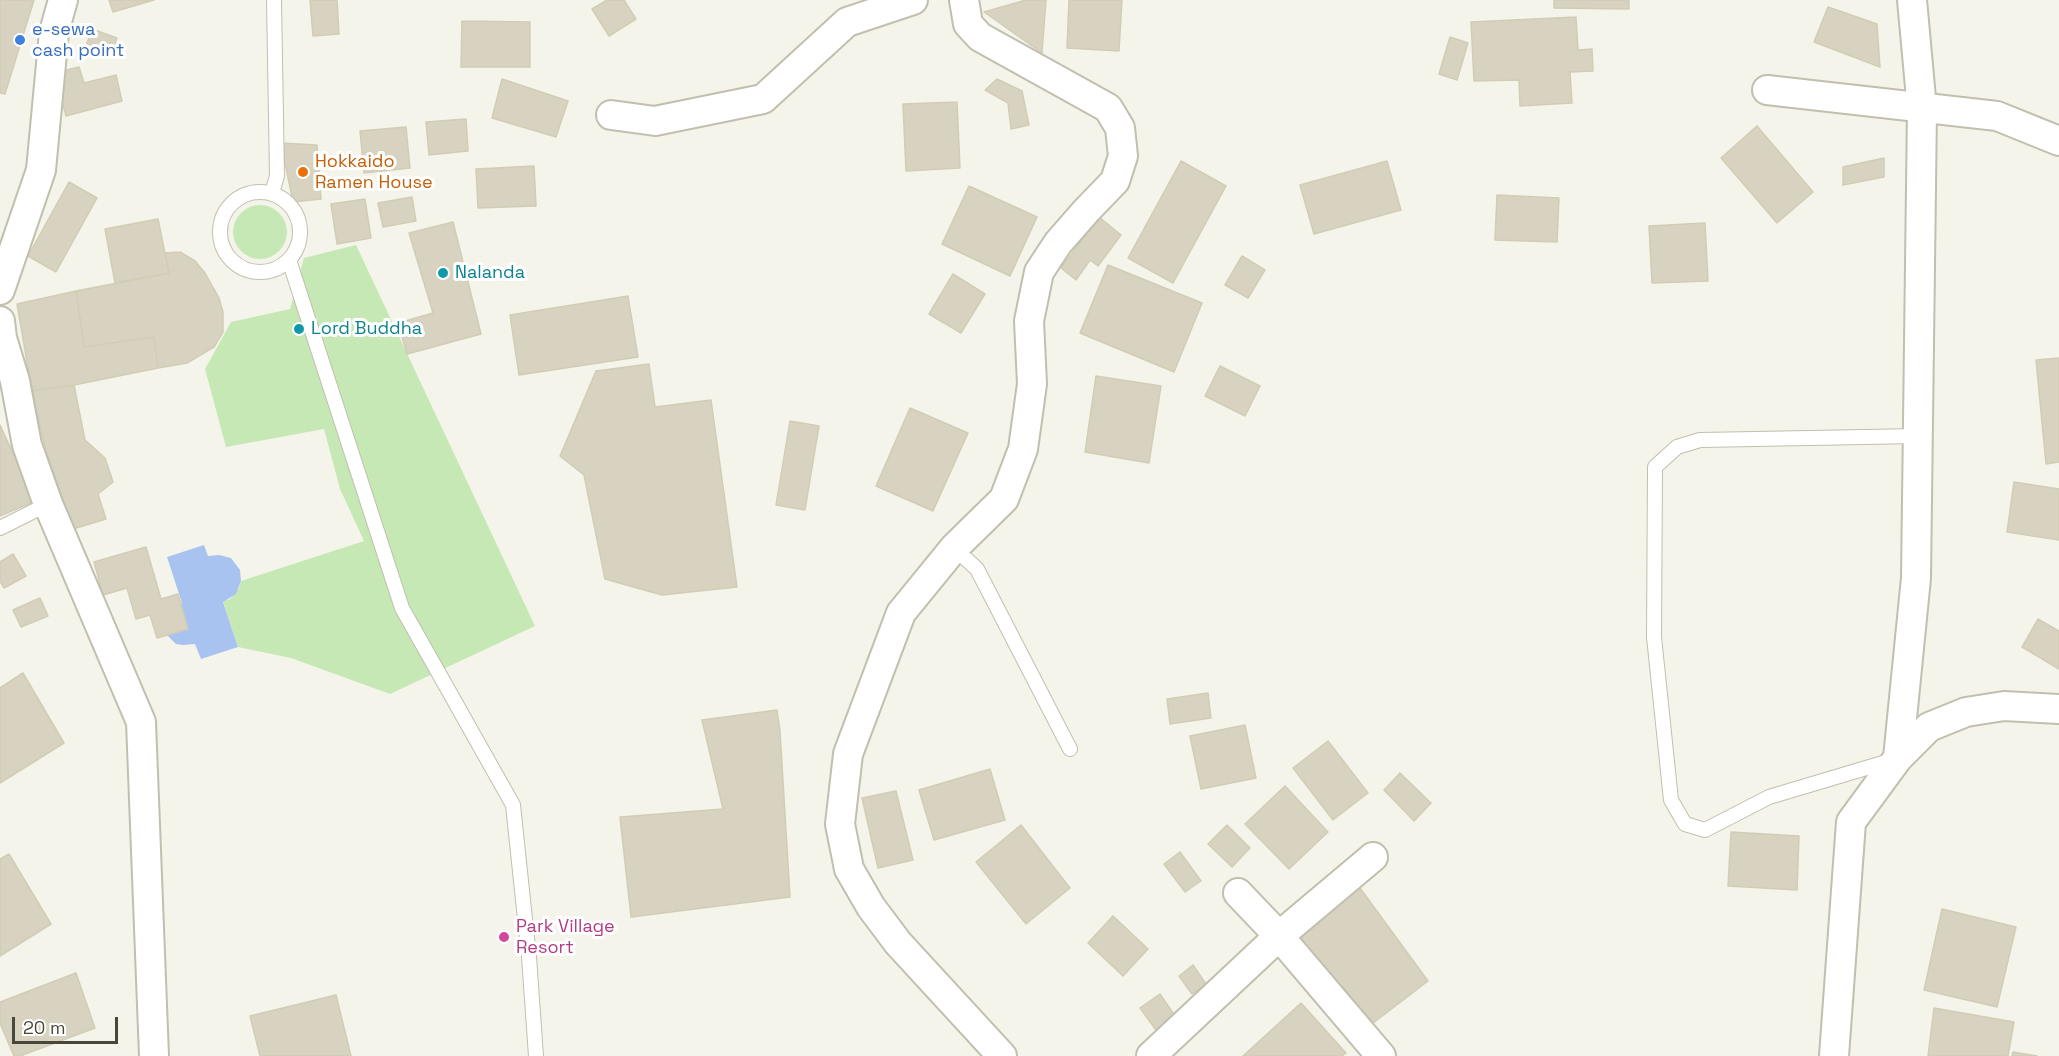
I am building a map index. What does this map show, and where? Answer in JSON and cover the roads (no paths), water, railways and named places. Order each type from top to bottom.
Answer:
[{"type":"street","points":[[0,290],[41,170],[54,32],[63,0]]},
{"type":"street","points":[[610,115],[656,121],[763,99],[847,22],[913,0]]},
{"type":"street","points":[[964,0],[968,24],[980,37],[1108,108],[1120,128],[1123,156],[1115,181],[1065,235],[1039,272],[1029,321],[1032,384],[1023,449],[1004,499],[954,548],[901,613],[848,754],[840,824],[849,869],[872,907],[898,943],[1002,1056]]},
{"type":"street","points":[[1898,758],[1916,578],[1919,436],[1922,109],[1912,0]]},
{"type":"street","points":[[1767,90],[1997,116],[2059,141]]},
{"type":"street","points":[[0,321],[2,338],[15,381],[27,445],[48,504],[141,722],[154,1056]]},
{"type":"street","points":[[1834,1056],[1851,822],[1898,758],[1929,727],[1966,712],[2004,706],[2059,709]]},
{"type":"street","points":[[1150,1056],[1279,936],[1373,857]]},
{"type":"street","points":[[1238,893],[1279,936],[1381,1056]]},
{"type":"lane","points":[[272,193],[277,176],[274,0]]},
{"type":"lane","points":[[259,190],[272,193],[289,204],[299,222],[300,236],[297,249],[289,260],[278,268],[266,272],[252,272],[240,267],[230,259],[219,235],[220,222],[225,210],[234,200],[259,190]]},
{"type":"lane","points":[[289,260],[402,608],[513,805],[529,957],[536,1056]]},
{"type":"lane","points":[[1898,758],[1769,797],[1705,830],[1685,824],[1671,800],[1654,638],[1655,467],[1677,447],[1700,440],[1919,436]]},
{"type":"lane","points":[[0,528],[48,504]]},
{"type":"lane","points":[[954,548],[977,569],[1070,749]]},
{"type":"water","points":[[204,545],[208,556],[219,555],[231,558],[240,570],[241,581],[236,594],[223,602],[238,647],[201,659],[195,644],[176,644],[166,634],[176,605],[182,603],[167,557]]},
{"type":"place","name":"e-sewa cash point","points":[[20,40]]},
{"type":"place","name":"Hokkaido Ramen House","points":[[303,172]]},
{"type":"place","name":"Nalanda","points":[[443,273]]},
{"type":"place","name":"Lord Buddha","points":[[299,329]]},
{"type":"place","name":"Park Village Resort","points":[[504,937]]}]
